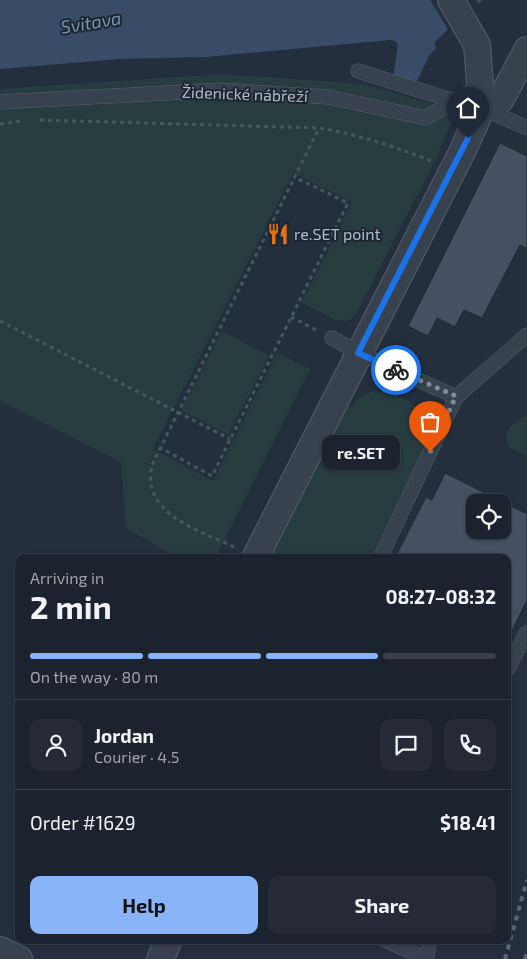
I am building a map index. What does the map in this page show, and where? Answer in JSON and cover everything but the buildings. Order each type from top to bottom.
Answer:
[{"type":"street","points":[[451,0],[477,45],[487,98]]},
{"type":"street","points":[[257,554],[462,152],[487,98],[527,50]]},
{"type":"street","points":[[160,959],[167,944]]},
{"type":"street","points":[[0,950],[19,959]]},
{"type":"lane","points":[[358,71],[454,101]]},
{"type":"lane","name":"Židenické nábřeží","points":[[0,102],[220,90],[328,97],[426,118],[454,101],[487,98]]},
{"type":"lane","points":[[487,98],[527,128]]},
{"type":"lane","points":[[382,554],[456,396],[527,335]]},
{"type":"lane","points":[[332,338],[358,353],[456,396]]},
{"type":"lane","points":[[511,663],[526,633]]},
{"type":"lane","points":[[394,944],[426,958],[429,944]]},
{"type":"path","points":[[0,124],[30,120]]},
{"type":"path","points":[[38,120],[319,128],[386,143],[438,164]]},
{"type":"path","points":[[249,554],[183,522],[162,508],[151,484],[152,465],[159,447],[319,128]]},
{"type":"path","points":[[159,447],[212,476],[348,204],[294,177]]},
{"type":"path","points":[[291,317],[332,338]]},
{"type":"path","points":[[0,321],[230,440]]},
{"type":"green space","points":[[222,74],[363,84],[455,111],[436,159],[356,314],[348,321],[335,320],[302,303],[352,202],[293,173],[153,449],[213,481],[277,353],[310,369],[218,554],[171,554],[126,528],[121,462],[0,401],[0,89]]},
{"type":"green space","points":[[222,331],[269,356],[228,435],[181,410]]},
{"type":"green space","points":[[373,391],[381,391],[398,396],[414,405],[420,411],[427,427],[426,447],[372,554],[272,554],[346,405],[352,408],[359,397]]},
{"type":"green space","points":[[527,414],[527,456],[509,447],[506,435],[510,426]]},
{"type":"water","name":"Svitava","points":[[0,0],[483,0],[461,17],[434,43],[436,48],[429,56],[417,81],[393,79],[398,44],[390,40],[205,57],[119,59],[0,69]]},
{"type":"pier","points":[[430,0],[476,0],[480,5],[449,31]]},
{"type":"railway","points":[[511,937],[527,880]]},
{"type":"railway","points":[[505,959],[509,944]]},
{"type":"railway","points":[[525,959],[527,952]]},
{"type":"way so far","points":[[396,370],[456,396],[430,452]]},
{"type":"place","name":"re.SET point","points":[[278,234]]},
{"type":"place","name":"re.SET","points":[[430,452]]},
{"type":"route","points":[[396,370],[358,353],[468,138]]}]
